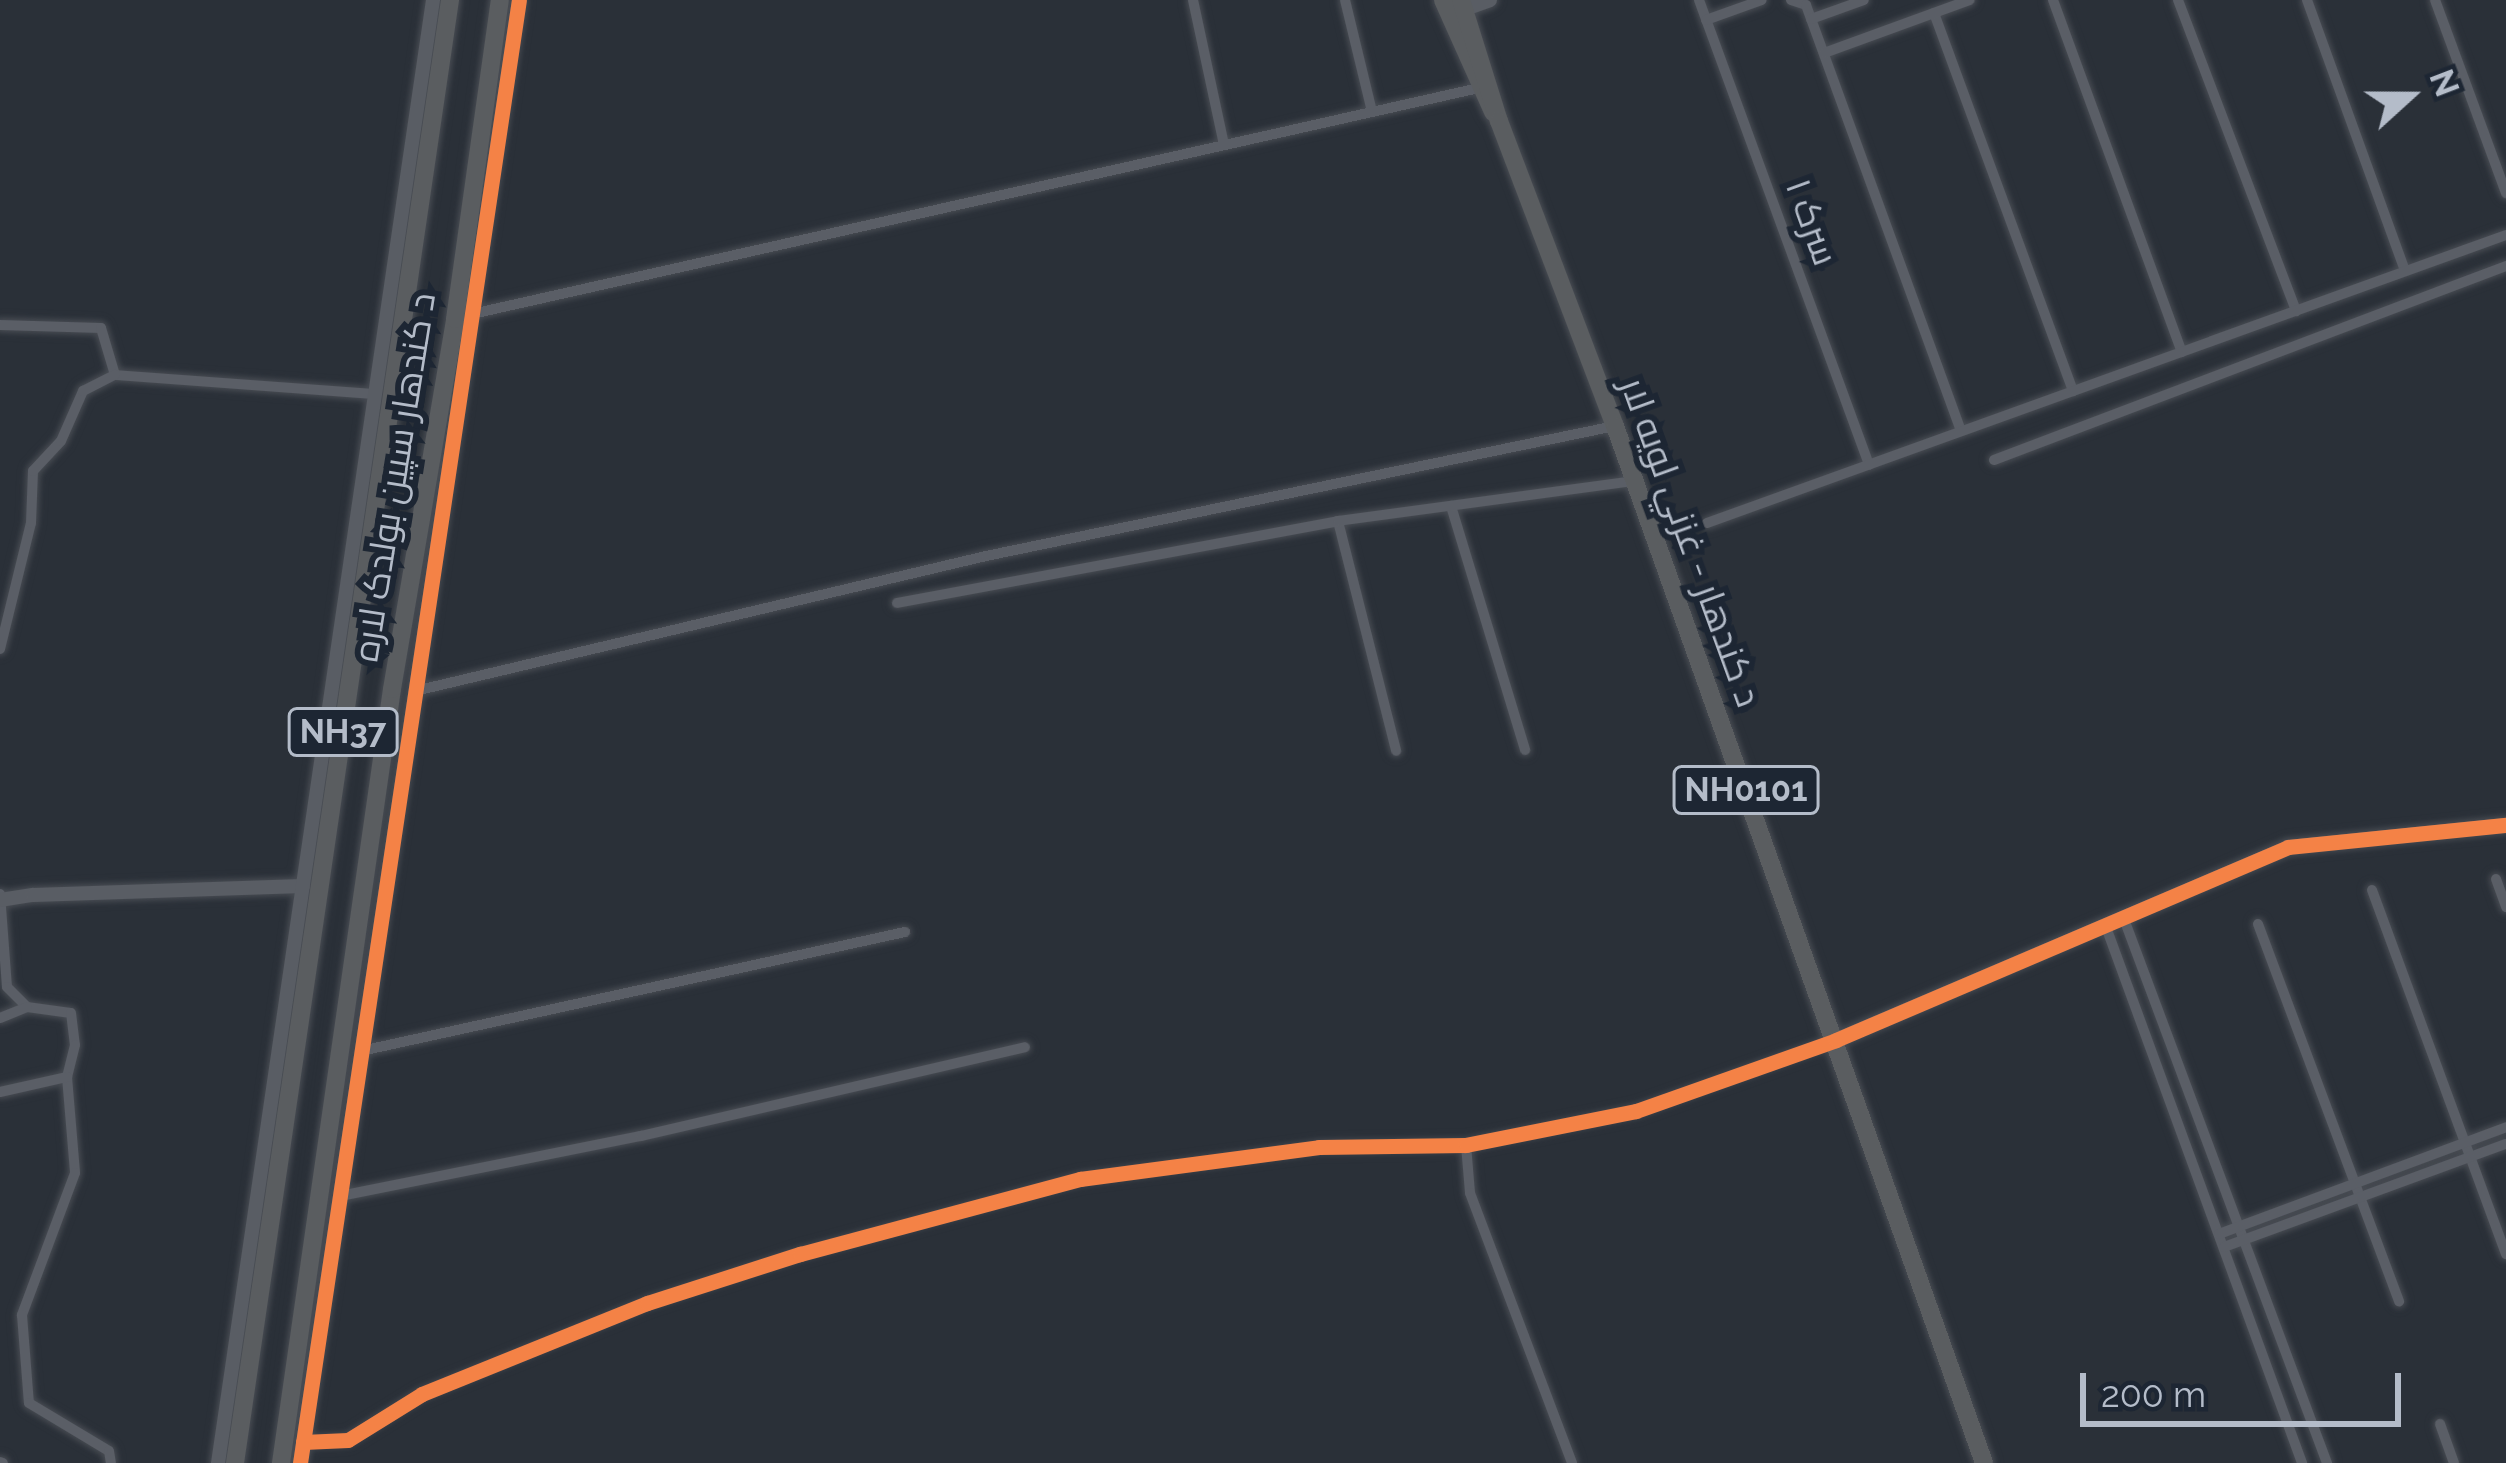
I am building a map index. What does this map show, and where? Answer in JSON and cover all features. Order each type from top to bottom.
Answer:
[{"type":"highway","name":"د کندهار سپین بولدک لاره","points":[[235,1463],[450,0]]},
{"type":"highway","name":"د کندهار سپین بولدک لاره","points":[[281,1463],[385,735],[455,319],[500,0]]},
{"type":"highway","name":"د کندهار - غزني لويه لار","points":[[1454,6],[1615,426],[1984,1463]]},
{"type":"street","points":[[218,1463],[433,0]]},
{"type":"street","points":[[300,1463],[519,0]]},
{"type":"street","points":[[1193,0],[1224,145]]},
{"type":"street","points":[[1345,0],[1372,112]]},
{"type":"street","points":[[1454,6],[1490,0]]},
{"type":"street","name":"سرک ۱","points":[[1699,0],[1869,465]]},
{"type":"street","points":[[1706,20],[1762,0]]},
{"type":"street","points":[[1791,0],[1806,4],[1961,431]]},
{"type":"street","points":[[1811,19],[1864,0]]},
{"type":"street","points":[[1824,53],[1970,0]]},
{"type":"street","points":[[2053,0],[2182,352]]},
{"type":"street","points":[[2178,0],[2296,310]]},
{"type":"street","points":[[2307,0],[2405,271]]},
{"type":"street","points":[[2435,0],[2506,193]]},
{"type":"street","points":[[1934,13],[2073,391]]},
{"type":"street","points":[[472,314],[1485,87]]},
{"type":"street","points":[[1707,523],[2506,235]]},
{"type":"street","points":[[1994,460],[2506,266]]},
{"type":"street","points":[[0,325],[101,328],[115,374]]},
{"type":"street","points":[[0,649],[31,523],[33,470],[61,441],[83,391],[115,374],[375,394]]},
{"type":"street","points":[[415,691],[986,556],[1615,426]]},
{"type":"street","points":[[896,603],[1338,521],[1635,481]]},
{"type":"street","points":[[1451,506],[1525,751]]},
{"type":"street","points":[[1338,521],[1396,751]]},
{"type":"street","points":[[303,1442],[347,1440],[422,1394],[647,1303],[1080,1179],[1319,1147],[1466,1145],[1636,1111],[1836,1040],[2288,848],[2506,825]]},
{"type":"street","points":[[2496,880],[2506,908]]},
{"type":"street","points":[[27,1007],[7,987],[0,898],[303,886]]},
{"type":"street","points":[[2372,890],[2506,1254]]},
{"type":"street","points":[[2124,919],[2327,1463]]},
{"type":"street","points":[[2258,924],[2399,1302]]},
{"type":"street","points":[[2106,927],[2302,1463]]},
{"type":"street","points":[[361,1051],[904,932]]},
{"type":"street","points":[[0,1018],[27,1007],[71,1012],[75,1045],[67,1077],[75,1173],[22,1315],[21,1354],[28,1402],[109,1451],[111,1463]]},
{"type":"street","points":[[340,1196],[641,1136],[1025,1047]]},
{"type":"street","points":[[0,1092],[67,1077]]},
{"type":"street","points":[[2219,1234],[2506,1127]]},
{"type":"street","points":[[2224,1247],[2506,1144]]},
{"type":"street","points":[[1466,1145],[1470,1193],[1573,1463]]},
{"type":"street","points":[[2440,1424],[2455,1463]]},
{"type":"cycle path","points":[[300,1463],[519,0]]},
{"type":"cycle path","points":[[303,1442],[348,1440],[422,1394],[647,1303],[800,1254],[1080,1179],[1319,1147],[1466,1145],[1636,1111],[1836,1040],[2288,847],[2506,825]]}]
